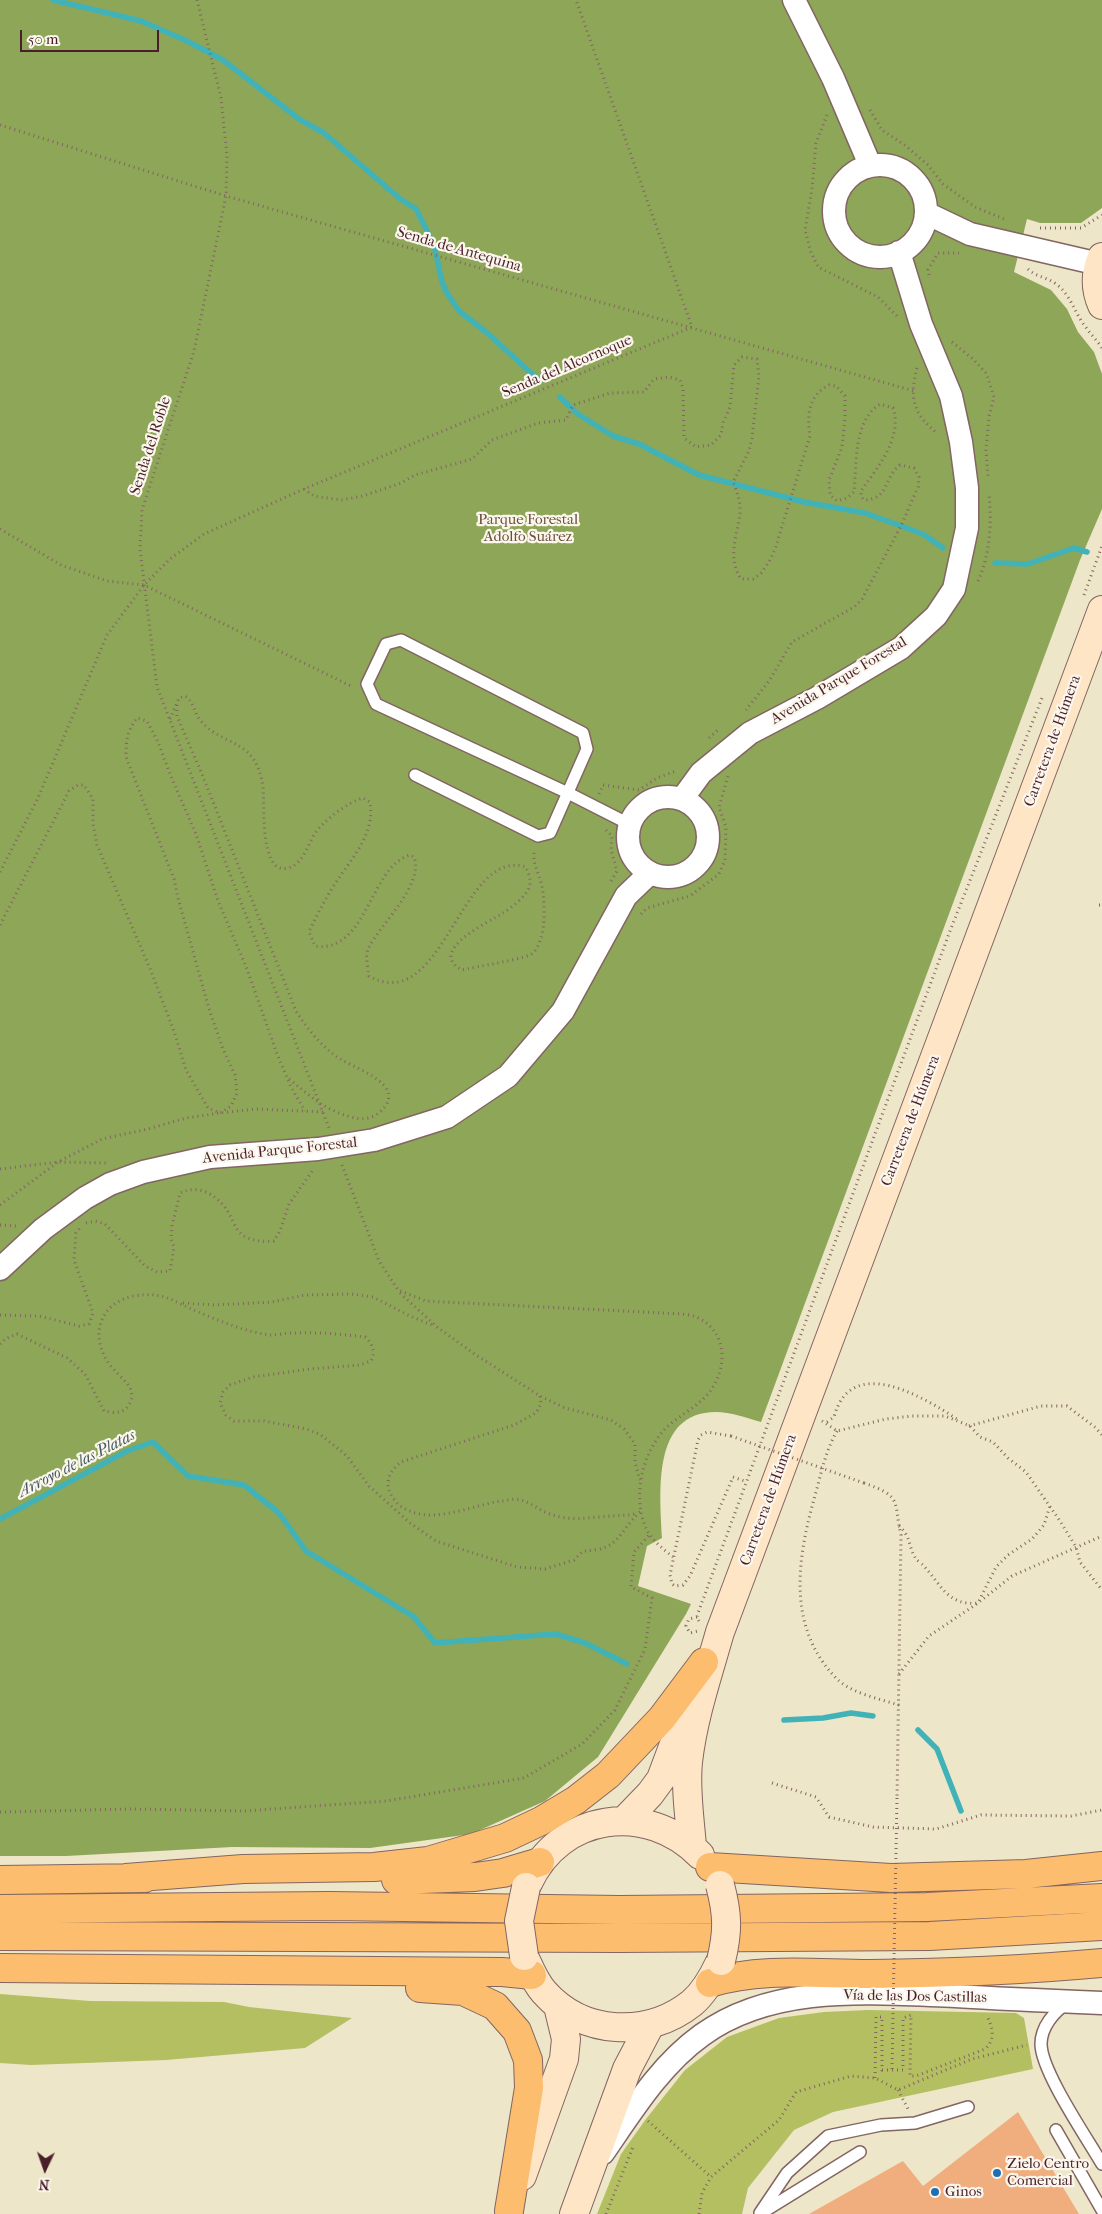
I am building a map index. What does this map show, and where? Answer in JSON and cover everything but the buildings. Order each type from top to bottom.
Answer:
[{"type":"highway","points":[[126,1878],[243,1870],[374,1867],[418,1862],[505,1838],[541,1821],[576,1800],[608,1775],[662,1718],[704,1662]]},
{"type":"highway","points":[[0,1880],[126,1878],[446,1879],[503,1873],[540,1862]]},
{"type":"highway","points":[[715,1876],[891,1878],[1026,1874],[1102,1866]]},
{"type":"highway","points":[[0,1909],[330,1906],[650,1910],[927,1906],[1102,1898]]},
{"type":"highway","points":[[0,1936],[620,1938],[930,1936],[1102,1926]]},
{"type":"highway","points":[[715,1972],[752,1974],[955,1973],[1029,1970],[1102,1963]]},
{"type":"highway","points":[[0,1968],[502,1972],[528,1965]]},
{"type":"highway","points":[[268,1971],[320,1984],[412,1987],[463,1991],[495,2006],[517,2031],[528,2060],[528,2088],[509,2213]]},
{"type":"main road","points":[[1101,260],[1097,287],[1102,305]]},
{"type":"main road","name":"Carretera de Húmera","points":[[692,1847],[688,1763],[694,1724],[720,1632],[1043,769],[1092,606]]},
{"type":"main road","points":[[1043,769],[1070,737],[1102,662]]},
{"type":"main road","name":"Carretera de Húmera","points":[[624,1821],[650,1794],[665,1772],[704,1662],[720,1632]]},
{"type":"main road","points":[[624,1821],[648,1824],[672,1832],[692,1847],[715,1876],[727,1910],[727,1936],[715,1972],[694,2002],[673,2016],[650,2025],[626,2028],[602,2026],[579,2018],[558,2006],[544,1992],[528,1965],[519,1921],[526,1887],[540,1862],[564,1839],[583,1829],[603,1823],[624,1821]]},
{"type":"main road","points":[[509,2213],[564,2059],[566,2039],[558,2006]]},
{"type":"main road","points":[[574,2214],[627,2070],[650,2025]]},
{"type":"street","points":[[794,0],[843,103],[870,166]]},
{"type":"street","points":[[884,165],[898,168],[909,175],[919,186],[924,199],[926,213],[918,236],[913,243],[900,252],[879,256],[859,252],[847,243],[839,232],[834,219],[834,205],[838,191],[851,175],[870,166],[884,165]]},
{"type":"street","points":[[926,213],[970,234],[1101,260]]},
{"type":"street","name":"Avenida Parque Forestal","points":[[682,799],[701,773],[750,733],[817,698],[901,648],[936,616],[954,589],[967,528],[967,488],[961,442],[951,396],[921,324],[900,252]]},
{"type":"street","points":[[666,797],[682,799],[695,807],[704,819],[709,838],[704,856],[690,871],[671,878],[650,873],[638,865],[630,852],[627,838],[629,824],[637,810],[650,801],[666,797]]},
{"type":"street","name":"Avenida Parque Forestal","points":[[0,1269],[42,1229],[84,1198],[110,1184],[168,1165],[210,1157],[318,1149],[374,1140],[447,1117],[508,1076],[564,1011],[626,896],[650,873]]},
{"type":"street","name":"Vía de las Dos Castillas","points":[[590,2170],[657,2076],[702,2035],[749,2009],[797,1998],[869,1992],[1102,2004]]},
{"type":"lane","points":[[416,775],[538,836],[550,833],[568,793],[587,749],[583,733],[401,640],[386,644],[367,684],[376,704],[568,793],[629,824]]},
{"type":"lane","points":[[1070,2002],[1061,2008],[1045,2026],[1041,2044],[1047,2070],[1102,2164]]},
{"type":"lane","points":[[760,2214],[786,2173],[828,2136],[881,2126],[914,2123],[968,2107]]},
{"type":"lane","points":[[1056,2130],[1102,2210]]},
{"type":"lane","points":[[760,2214],[860,2152]]},
{"type":"path","name":"Senda del Roble","points":[[144,585],[140,549],[142,510],[194,351],[226,196],[227,156],[221,98],[197,0]]},
{"type":"path","points":[[576,0],[692,327]]},
{"type":"path","points":[[903,322],[878,297],[818,267],[811,252],[805,230],[812,189],[816,143],[826,116],[843,103],[863,97],[882,130],[913,152],[943,184],[975,207],[1010,222]]},
{"type":"path","name":"Senda de Antequina","points":[[0,125],[226,196],[914,391]]},
{"type":"path","points":[[1034,231],[1040,233]]},
{"type":"path","points":[[930,279],[928,270],[938,252],[963,253]]},
{"type":"path","points":[[1026,266],[1038,269]]},
{"type":"path","name":"Senda del Alcornoque","points":[[144,585],[170,558],[204,534],[692,327]]},
{"type":"path","points":[[949,336],[952,344],[972,358],[986,373],[994,397],[987,432],[988,479]]},
{"type":"path","points":[[304,490],[314,496],[340,500],[382,490],[415,475],[472,459],[492,440],[538,423],[566,420],[574,405],[610,393],[644,392],[654,379],[669,377],[680,380],[684,438],[696,447],[711,445],[721,435],[723,423],[730,407],[734,365],[742,357],[749,356],[757,359],[760,376],[749,451],[733,482],[739,498],[740,512],[734,541],[733,559],[735,570],[741,579],[753,579],[761,574],[775,548],[810,436],[809,414],[815,396],[829,385],[836,386],[845,396],[842,447],[829,480],[830,495],[837,501],[847,498],[854,492],[861,428],[868,415],[880,404],[893,408],[894,429],[885,456],[861,491],[861,496],[864,500],[871,500],[883,493],[891,472],[900,465],[914,468],[919,477],[918,487],[901,526],[862,598],[854,607],[792,642],[769,681],[746,710]]},
{"type":"path","points":[[917,366],[913,401],[920,418],[940,434],[942,442]]},
{"type":"path","points":[[976,586],[992,524],[989,488]]},
{"type":"path","points":[[0,529],[61,565],[107,581],[144,585],[353,686]]},
{"type":"path","points":[[1092,606],[1102,546]]},
{"type":"path","points":[[0,872],[38,798],[106,635],[144,585]]},
{"type":"path","points":[[697,1617],[687,1621],[686,1629],[690,1632],[695,1632],[700,1628],[697,1617],[746,1482],[950,930],[1045,693]]},
{"type":"path","points":[[170,720],[179,698],[185,696],[193,701],[200,720],[248,751],[263,786],[264,829],[268,852],[271,863],[278,868],[286,869],[296,865],[319,828],[350,803],[364,798],[370,802],[372,812],[370,826],[362,844],[319,910],[309,932],[315,946],[325,948],[338,944],[361,917],[394,865],[402,857],[410,855],[414,857],[416,863],[410,887],[367,950],[367,965],[370,976],[381,983],[394,983],[407,979],[430,961],[471,896],[503,867],[519,865],[526,867],[530,875],[530,886],[526,893],[503,913],[476,927],[451,953],[450,960],[453,965],[462,970],[494,962],[522,959],[532,954],[543,930],[544,913],[542,884],[532,858],[538,836]]},
{"type":"path","points":[[176,704],[177,716],[296,1011],[307,1028],[333,1055],[341,1061],[352,1063],[360,1071],[378,1078],[388,1092],[388,1104],[371,1118],[358,1119],[328,1109],[286,1077]]},
{"type":"path","points":[[739,715],[754,706]]},
{"type":"path","points":[[220,1113],[231,1106],[237,1093],[235,1074],[223,1050],[210,1010],[174,879],[126,757],[126,737],[130,726],[137,718],[147,721],[158,742],[196,834],[218,901],[247,969],[286,1077],[304,1111]]},
{"type":"path","points":[[706,740],[726,725]]},
{"type":"path","points":[[608,885],[617,871],[611,850],[612,836],[590,814],[603,785],[639,790],[657,778],[678,770]]},
{"type":"path","points":[[619,909],[636,918],[647,908],[690,896],[719,874],[725,860],[726,827],[719,808],[729,774]]},
{"type":"path","points":[[0,925],[69,791],[78,785],[84,785],[93,799],[93,824],[97,845],[151,970],[175,1034],[186,1070],[208,1108],[220,1113]]},
{"type":"path","points":[[0,1205],[58,1162],[102,1139],[186,1118],[220,1113],[256,1109],[323,1112]]},
{"type":"path","points":[[0,1315],[39,1316],[79,1326],[89,1324],[93,1312],[74,1260],[76,1233],[83,1224],[95,1221],[105,1224],[145,1266],[157,1272],[170,1270],[174,1247],[172,1226],[177,1203],[180,1194],[190,1189],[205,1191],[211,1194],[227,1210],[233,1222],[244,1235],[263,1242],[274,1241],[280,1231],[289,1204],[314,1170],[318,1149]]},
{"type":"path","points":[[0,1169],[58,1162],[109,1163]]},
{"type":"path","points":[[398,1290],[437,1327],[476,1356],[540,1396],[565,1408],[610,1420],[624,1429],[635,1444],[634,1463],[640,1480]]},
{"type":"path","points":[[0,1344],[5,1338],[17,1334],[67,1358],[85,1374],[104,1411],[118,1413],[127,1409],[131,1400],[130,1389],[114,1371],[102,1351],[98,1327],[104,1313],[114,1303],[131,1297],[153,1293],[242,1328],[271,1335],[292,1333],[364,1337],[371,1342],[374,1356],[371,1361],[360,1365],[310,1369],[252,1377],[230,1385],[223,1392],[220,1403],[226,1415],[234,1421],[264,1421],[307,1429],[321,1435],[347,1456],[369,1486],[410,1523],[436,1541],[517,1567],[545,1569],[574,1560],[583,1551],[598,1550],[613,1544],[622,1536],[628,1523],[641,1511],[633,1515],[587,1519],[567,1518],[551,1515],[530,1502],[514,1499],[482,1504],[456,1512],[417,1515],[407,1510],[390,1494],[388,1486],[389,1476],[394,1467],[401,1462],[514,1425],[536,1413],[541,1404],[540,1396]]},
{"type":"path","points":[[182,1303],[222,1305],[272,1302],[305,1295],[352,1294],[373,1297],[437,1327]]},
{"type":"path","points":[[825,1422],[829,1422],[834,1417],[838,1404],[844,1394],[858,1387],[878,1382],[906,1391],[970,1426],[980,1437],[993,1442],[1008,1458],[1026,1472],[1051,1506],[1076,1547],[1080,1562],[1102,1590]]},
{"type":"path","points":[[899,1705],[861,1693],[837,1680],[822,1660],[807,1632],[801,1606],[799,1576],[806,1526],[827,1449],[836,1431],[886,1419],[912,1416],[946,1416],[970,1426],[1041,1406],[1067,1406],[1096,1428],[1102,1435]]},
{"type":"path","points":[[818,1420],[825,1422],[836,1431]]},
{"type":"path","points":[[754,1485],[733,1476],[690,1576],[683,1585],[675,1586],[672,1584],[670,1575],[698,1440],[701,1435],[707,1432],[731,1436],[881,1489],[893,1499],[899,1512],[901,1535],[899,1705],[892,2069]]},
{"type":"path","points":[[978,1603],[996,1567],[1008,1555],[1032,1539],[1044,1525],[1051,1506]]},
{"type":"path","points":[[899,1526],[910,1539],[917,1560],[947,1595],[962,1603],[978,1603]]},
{"type":"path","points":[[0,1812],[132,1809],[244,1811],[386,1802],[524,1778],[582,1744],[615,1710],[645,1649],[652,1598],[631,1587],[634,1552],[650,1534]]},
{"type":"path","points":[[899,1674],[929,1636],[978,1603],[1012,1576],[1102,1536]]},
{"type":"path","points":[[772,1783],[816,1798],[828,1817],[873,1827],[936,1829],[981,1815],[1071,1816],[1102,1810]]},
{"type":"path","points":[[886,2012],[896,2012]]},
{"type":"path","points":[[906,2012],[915,2012]]},
{"type":"path","points":[[875,2078],[876,2017],[882,2017],[882,2070],[903,2070],[903,2018],[912,2015],[910,2076],[916,2076],[989,2046],[992,2037],[991,2026],[984,2013]]},
{"type":"path","points":[[898,2090],[972,2059],[1028,2045],[1029,2037]]},
{"type":"path","points":[[699,2214],[702,2193],[711,2177],[779,2120],[796,2092],[851,2076],[875,2078],[898,2090],[914,2123]]},
{"type":"path","points":[[642,2126],[646,2119],[711,2177]]},
{"type":"path","points":[[606,2214],[636,2141]]},
{"type":"green space","name":"Parque Forestal Adolfo Suárez","points":[[0,0],[1102,0],[1102,208],[1081,223],[1040,223],[1027,219],[1014,272],[1051,290],[1067,309],[1078,332],[1094,352],[1102,374],[1102,509],[1080,560],[761,1422],[721,1412],[695,1416],[680,1425],[670,1440],[664,1458],[661,1478],[662,1538],[647,1546],[638,1586],[691,1604],[598,1757],[545,1801],[471,1834],[370,1848],[232,1847],[66,1856],[0,1856]]},
{"type":"green space","points":[[0,1994],[90,2001],[224,2002],[249,2007],[352,2018],[305,2048],[166,2060],[31,2065],[0,2063]]},
{"type":"green space","points":[[868,2010],[1016,2013],[1024,2018],[1033,2069],[833,2112],[794,2130],[748,2188],[742,2214],[597,2214],[621,2154],[646,2119],[685,2070],[727,2037],[779,2018],[824,2012]]},
{"type":"waterway","points":[[53,0],[141,21],[187,41],[223,60],[299,119],[324,133],[399,198],[416,209],[434,245],[442,282],[459,311],[486,332],[540,381]]},
{"type":"waterway","points":[[560,397],[578,414],[613,436],[639,444],[699,475],[804,502],[865,513],[923,534],[943,548]]},
{"type":"waterway","points":[[995,563],[1028,564],[1074,548],[1087,552]]},
{"type":"waterway","name":"Arroyo de las Platas","points":[[0,1519],[127,1451],[153,1442],[188,1476],[244,1485],[279,1513],[306,1551],[414,1617],[435,1643],[556,1634],[585,1643],[627,1664]]},
{"type":"waterway","name":"Arroyo de las Platas","points":[[784,1720],[823,1718],[851,1713],[873,1716]]},
{"type":"waterway","name":"Arroyo de las Platas","points":[[918,1730],[937,1749],[961,1811]]},
{"type":"place","name":"Zielo Centro Comercial","points":[[997,2173]]},
{"type":"place","name":"Ginos","points":[[935,2192]]}]
